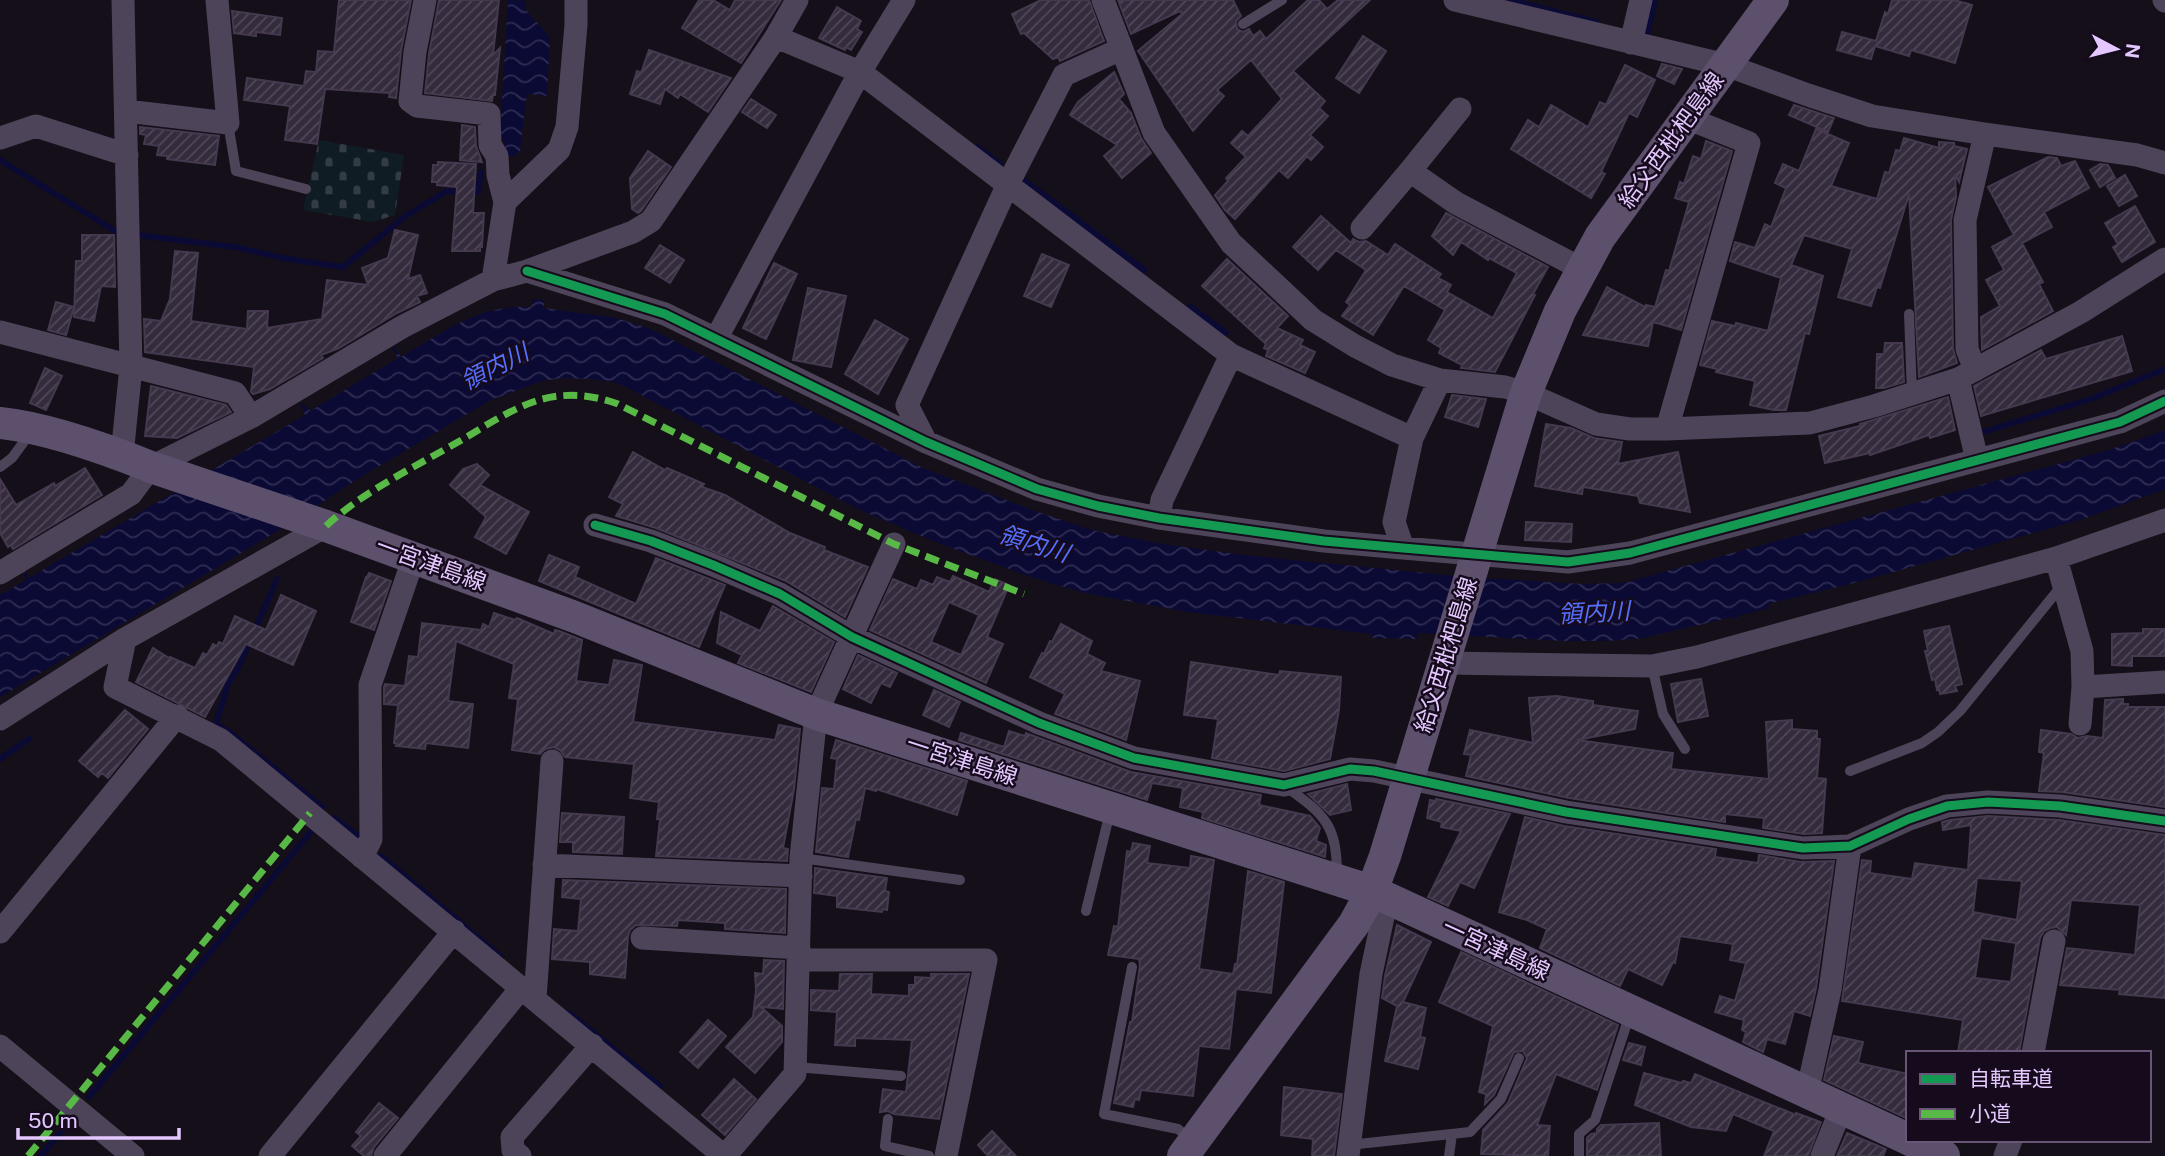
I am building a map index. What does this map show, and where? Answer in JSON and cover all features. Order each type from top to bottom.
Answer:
[{"type":"main road","name":"給父西枇杷島線","points":[[1189,1149],[1354,924],[1380,895],[1409,778],[1526,393],[1560,311],[1600,237],[1773,0]]},
{"type":"main road","name":"一宮津島線","points":[[0,423],[32,429],[122,455],[414,557],[575,617],[816,714],[1380,895],[1906,1139]]},
{"type":"main road","name":"一宮津島線","points":[[1913,1142],[1944,1156]]},
{"type":"street","points":[[122,455],[131,367],[123,0]]},
{"type":"street","points":[[126,111],[228,123],[217,0]]},
{"type":"street","points":[[425,0],[415,52],[410,101],[417,106],[489,114],[489,145],[497,156],[498,175],[505,202],[494,280]]},
{"type":"street","points":[[505,202],[559,150],[567,127],[576,0]]},
{"type":"street","points":[[0,573],[131,494],[162,471],[251,416],[402,327],[494,280],[527,271],[633,232],[651,221],[776,37],[797,0]]},
{"type":"street","points":[[716,339],[860,72],[904,0]]},
{"type":"street","points":[[1103,0],[1154,133],[1231,243],[1313,320],[1392,365],[1440,380],[1505,387],[1526,393],[1597,424],[1630,429],[1667,429],[1810,423],[1912,394],[1967,375],[2081,312],[2165,259]]},
{"type":"street","points":[[1455,0],[1726,65],[1872,116],[2137,155],[2165,163]]},
{"type":"street","points":[[1631,43],[1642,0]]},
{"type":"street","points":[[776,37],[860,72],[1231,355],[1412,438]]},
{"type":"street","points":[[926,442],[907,405],[1008,184],[1064,75],[1121,49]]},
{"type":"street","points":[[1362,228],[1460,109]]},
{"type":"street","points":[[1667,429],[1749,142],[1687,118]]},
{"type":"street","points":[[0,138],[36,126],[127,155]]},
{"type":"street","points":[[1977,460],[1967,375],[1965,220],[1985,134]]},
{"type":"street","points":[[1410,171],[1456,203],[1582,269]]},
{"type":"street","points":[[527,271],[664,313],[926,442],[1037,489],[1098,506],[1159,518],[1324,541],[1477,557],[1568,562],[1630,553],[2120,422],[2165,401]]},
{"type":"street","points":[[0,332],[235,393],[251,416]]},
{"type":"street","points":[[1159,518],[1162,500],[1231,355]]},
{"type":"street","points":[[1403,548],[1394,522],[1412,438],[1440,380]]},
{"type":"street","points":[[1445,661],[1651,666],[1723,650],[2056,558],[2165,520]]},
{"type":"street","points":[[0,719],[125,639],[318,523]]},
{"type":"street","points":[[595,525],[651,541],[713,565],[780,594],[852,637],[1039,723],[1134,758],[1284,785],[1350,769],[1409,778],[1566,812],[1802,848],[1850,846],[1909,819],[1947,806],[1988,802],[2060,806],[2165,821]]},
{"type":"street","points":[[125,639],[114,687],[221,740],[725,1156],[795,1074],[801,867],[816,714],[894,544]]},
{"type":"street","points":[[362,857],[371,839],[370,685],[414,557]]},
{"type":"street","points":[[2056,558],[2082,651],[2080,724]]},
{"type":"street","points":[[2083,687],[2165,682]]},
{"type":"street","points":[[0,932],[177,716]]},
{"type":"street","points":[[385,1156],[528,993],[544,865],[552,761]]},
{"type":"street","points":[[1807,1093],[1830,990],[1850,846]]},
{"type":"street","points":[[544,865],[801,867]]},
{"type":"street","points":[[1349,1151],[1380,895]]},
{"type":"street","points":[[270,1156],[454,931]]},
{"type":"street","points":[[642,938],[798,954],[986,960],[946,1156]]},
{"type":"street","points":[[2033,1051],[2054,941]]},
{"type":"street","points":[[520,1156],[513,1150],[512,1137],[592,1045]]},
{"type":"street","points":[[0,1046],[133,1156]]},
{"type":"street","points":[[1822,1156],[1841,1109]]},
{"type":"lane","points":[[1243,24],[1282,0]]},
{"type":"lane","points":[[228,123],[236,171],[306,188]]},
{"type":"lane","points":[[1909,314],[1912,394]]},
{"type":"lane","points":[[0,467],[12,458],[32,429]]},
{"type":"lane","points":[[1850,771],[1922,744],[1938,732],[1960,711],[2063,584]]},
{"type":"lane","points":[[1651,666],[1663,714],[1685,749]]},
{"type":"lane","points":[[1284,785],[1324,817],[1334,835],[1338,880]]},
{"type":"lane","points":[[1086,912],[1111,808]]},
{"type":"lane","points":[[801,867],[960,880]]},
{"type":"lane","points":[[1132,967],[1104,1114],[1178,1129],[1189,1149]]},
{"type":"lane","points":[[1579,1156],[1579,1133],[1595,1120],[1630,1011]]},
{"type":"lane","points":[[1349,1151],[1471,1132],[1501,1099],[1519,1058]]},
{"type":"lane","points":[[796,1067],[901,1076]]},
{"type":"lane","points":[[888,1119],[885,1146],[929,1156]]},
{"type":"lane","points":[[1449,1156],[1452,1134]]},
{"type":"green space","points":[[319,140],[404,155],[395,215],[373,222],[303,210]]},
{"type":"water","points":[[508,0],[526,1],[526,10],[550,37],[547,96],[527,94],[522,148],[516,156],[508,156],[500,131]]},
{"type":"water","name":"領内川","points":[[533,299],[544,300],[544,308],[616,318],[651,329],[923,468],[1032,510],[1092,530],[1157,543],[1243,555],[1466,577],[1583,584],[1623,583],[2109,450],[2165,430],[2165,489],[2083,519],[1854,583],[1768,604],[1769,608],[1738,616],[1735,620],[1733,617],[1643,638],[1565,641],[1418,633],[1417,639],[1373,638],[1372,634],[1188,612],[1085,593],[1034,578],[938,543],[860,510],[617,383],[562,378],[542,381],[491,400],[0,697],[0,595],[26,580],[22,572],[24,570],[29,578],[305,415],[300,404],[303,403],[310,411],[398,358],[392,348],[394,346],[401,357],[463,321],[495,310],[531,307]]},
{"type":"building","points":[[339,0],[411,0],[401,51],[396,98],[389,97],[390,93],[325,89],[317,144],[285,140],[290,106],[244,100],[247,78],[304,86],[306,71],[316,72],[318,51],[334,52]]},
{"type":"building","points":[[439,0],[499,0],[493,55],[500,48],[492,101],[425,93]]},
{"type":"building","points":[[699,0],[713,0],[730,10],[735,0],[781,0],[741,63],[682,28]]},
{"type":"building","points":[[1041,0],[1089,0],[1104,41],[1060,61],[1058,57],[1053,59],[1024,33],[1021,34],[1012,14]]},
{"type":"building","points":[[1118,0],[1233,0],[1241,16],[1236,21],[1237,29],[1243,32],[1249,29],[1253,36],[1260,31],[1266,39],[1308,0],[1319,0],[1327,9],[1338,0],[1370,0],[1293,71],[1325,101],[1319,108],[1328,116],[1310,135],[1323,147],[1311,160],[1307,156],[1288,178],[1279,170],[1235,219],[1215,195],[1228,181],[1226,178],[1246,157],[1231,143],[1242,131],[1248,136],[1282,99],[1251,60],[1217,90],[1224,96],[1193,131],[1138,51],[1182,14],[1180,11],[1131,34]]},
{"type":"building","points":[[1892,0],[1954,0],[1972,5],[1955,63],[1911,50],[1909,56],[1875,46],[1871,59],[1837,50],[1842,32],[1876,41],[1885,12],[1888,14]]},
{"type":"building","points":[[837,7],[861,21],[857,29],[862,32],[851,50],[846,47],[845,50],[819,38]]},
{"type":"building","points":[[232,11],[282,18],[280,35],[234,33]]},
{"type":"building","points":[[1363,36],[1386,51],[1359,93],[1336,78]]},
{"type":"building","points":[[649,50],[731,78],[708,112],[680,94],[678,98],[665,89],[660,104],[630,94],[637,71],[641,73]]},
{"type":"building","points":[[1662,64],[1682,69],[1674,84],[1657,76]]},
{"type":"building","points":[[1625,65],[1655,80],[1637,117],[1629,113],[1601,172],[1605,174],[1591,198],[1511,149],[1528,120],[1539,127],[1551,105],[1588,127],[1600,102],[1606,105]]},
{"type":"building","points":[[1114,72],[1124,94],[1119,99],[1131,113],[1141,138],[1151,153],[1122,178],[1104,156],[1117,145],[1070,115],[1078,102]]},
{"type":"building","points":[[751,99],[776,115],[767,128],[742,112]]},
{"type":"building","points":[[1794,105],[1834,118],[1828,132],[1789,115]]},
{"type":"building","points":[[462,125],[475,127],[476,146],[482,162],[460,160]]},
{"type":"building","points":[[140,127],[219,136],[215,165],[167,159],[167,156],[157,155],[159,146],[144,144],[146,135],[140,134]]},
{"type":"building","points":[[1816,129],[1849,143],[1831,186],[1877,199],[1885,172],[1889,173],[1896,150],[1900,151],[1904,138],[1939,148],[1939,142],[1954,143],[1954,146],[1967,149],[1959,182],[1955,174],[1956,197],[1951,220],[1953,349],[1957,363],[1919,377],[1909,194],[1880,288],[1877,287],[1871,306],[1838,297],[1852,249],[1804,235],[1791,265],[1823,276],[1809,334],[1805,333],[1786,410],[1774,410],[1750,405],[1755,381],[1716,372],[1717,369],[1700,365],[1712,321],[1735,326],[1736,323],[1768,331],[1781,278],[1730,261],[1735,242],[1755,248],[1765,224],[1771,227],[1786,188],[1775,183],[1783,164],[1799,171]]},
{"type":"building","points":[[1706,141],[1732,151],[1681,330],[1653,322],[1648,346],[1583,335],[1607,287],[1645,307],[1655,307],[1666,270],[1669,271],[1689,202],[1675,198],[1680,182],[1684,184],[1693,156],[1701,159]]},
{"type":"building","points":[[648,151],[671,167],[638,213],[632,209],[630,178]]},
{"type":"building","points":[[2048,157],[2057,158],[2061,166],[2075,161],[2089,188],[2044,212],[2052,227],[2022,243],[2043,282],[2039,284],[2053,311],[1982,350],[1981,317],[2000,306],[1986,280],[2004,270],[1992,247],[2014,235],[1988,187]]},
{"type":"building","points":[[438,162],[476,164],[473,213],[484,213],[480,251],[452,251],[457,187],[432,182],[433,165],[438,165]]},
{"type":"building","points":[[2100,164],[2108,165],[2115,178],[2100,187],[2090,170]]},
{"type":"building","points":[[2125,175],[2137,196],[2119,206],[2107,186]]},
{"type":"building","points":[[2135,206],[2155,242],[2122,262],[2113,247],[2118,244],[2105,223]]},
{"type":"building","points":[[1446,213],[1548,267],[1495,372],[1461,368],[1462,365],[1439,353],[1441,348],[1428,340],[1445,310],[1404,286],[1373,335],[1342,316],[1350,305],[1346,302],[1366,270],[1336,250],[1318,270],[1293,247],[1321,216],[1351,243],[1353,239],[1366,241],[1388,255],[1395,244],[1441,274],[1438,278],[1451,285],[1447,292],[1493,318],[1517,273],[1489,258],[1488,260],[1461,242],[1453,255],[1432,236]]},
{"type":"building","points":[[395,230],[418,235],[408,279],[420,275],[427,293],[417,296],[420,302],[339,348],[321,355],[323,358],[270,389],[253,394],[251,392],[254,367],[145,352],[144,319],[161,321],[170,299],[175,251],[198,253],[191,321],[247,329],[248,311],[268,311],[267,328],[322,319],[327,280],[368,285],[362,268],[388,258]]},
{"type":"building","points":[[82,235],[114,235],[115,287],[101,286],[94,321],[74,317],[76,261],[82,261]]},
{"type":"building","points":[[660,245],[684,260],[670,283],[645,268]]},
{"type":"building","points":[[1042,254],[1069,265],[1051,307],[1024,296]]},
{"type":"building","points":[[1227,259],[1288,316],[1277,328],[1303,340],[1300,345],[1315,352],[1305,373],[1266,356],[1266,344],[1202,286]]},
{"type":"building","points":[[774,263],[797,274],[766,339],[743,328]]},
{"type":"building","points":[[808,288],[846,296],[831,367],[793,360]]},
{"type":"building","points":[[56,302],[74,307],[66,335],[48,330]]},
{"type":"building","points":[[875,320],[908,339],[878,394],[845,374]]},
{"type":"building","points":[[2122,336],[2132,371],[1981,416],[1974,386],[2041,350],[2046,359]]},
{"type":"building","points":[[1885,343],[1902,343],[1904,382],[1876,388],[1877,354],[1884,354]]},
{"type":"building","points":[[45,368],[62,376],[46,410],[30,403]]},
{"type":"building","points":[[151,386],[226,405],[231,412],[177,438],[145,436]]},
{"type":"building","points":[[1452,395],[1486,399],[1478,427],[1445,417]]},
{"type":"building","points":[[1948,397],[1955,430],[1930,438],[1929,435],[1870,455],[1825,463],[1819,436],[1860,426]]},
{"type":"building","points":[[1546,424],[1571,428],[1594,438],[1622,442],[1618,464],[1678,452],[1690,512],[1640,503],[1638,496],[1583,487],[1582,494],[1535,486]]},
{"type":"building","points":[[633,452],[665,470],[667,468],[704,484],[702,487],[725,495],[790,533],[825,547],[824,550],[868,567],[845,617],[786,581],[656,528],[616,516],[623,504],[609,497]]},
{"type":"building","points":[[477,464],[489,475],[480,485],[529,512],[506,554],[475,537],[486,517],[450,485],[463,469]]},
{"type":"building","points":[[85,468],[102,495],[13,549],[11,545],[8,547],[0,533],[0,479],[16,505]]},
{"type":"building","points":[[1526,522],[1572,524],[1571,542],[1525,540]]},
{"type":"building","points":[[549,555],[579,567],[575,577],[636,604],[656,558],[725,585],[699,647],[539,581]]},
{"type":"building","points":[[369,573],[391,581],[374,630],[351,622]]},
{"type":"building","points":[[953,576],[989,592],[995,579],[1009,585],[987,637],[1003,644],[986,683],[870,630],[893,579],[917,589],[921,580],[933,585],[937,577],[950,582]],"holes":[[[949,602],[979,615],[961,655],[931,642]]]},
{"type":"building","points":[[281,595],[316,611],[293,665],[246,644],[205,717],[136,682],[153,648],[169,658],[195,668],[203,653],[207,655],[213,644],[223,644],[235,616],[266,630]]},
{"type":"building","points":[[773,606],[834,642],[811,692],[738,663],[742,655],[717,643],[721,612],[760,631]]},
{"type":"building","points":[[494,613],[515,620],[517,618],[554,634],[555,630],[582,640],[576,681],[609,685],[614,660],[642,665],[633,722],[775,740],[779,725],[800,729],[794,789],[783,848],[788,849],[787,861],[656,856],[659,802],[630,798],[634,764],[565,757],[554,747],[545,749],[540,754],[512,750],[518,699],[509,698],[514,664],[456,641],[448,701],[473,704],[468,748],[426,743],[425,749],[396,746],[394,743],[398,705],[384,704],[384,687],[385,684],[405,686],[409,656],[418,657],[422,623],[481,630],[483,624],[489,627]]},
{"type":"building","points":[[1061,624],[1092,641],[1087,654],[1105,663],[1101,671],[1140,681],[1126,740],[1055,714],[1065,694],[1030,677]]},
{"type":"building","points":[[1949,626],[1962,684],[1955,686],[1957,691],[1940,694],[1935,679],[1932,680],[1925,651],[1928,651],[1924,631]]},
{"type":"building","points":[[2143,629],[2165,629],[2165,656],[2132,656],[2132,666],[2112,665],[2112,634],[2143,633]]},
{"type":"building","points":[[858,655],[897,673],[890,687],[881,683],[871,703],[843,689]]},
{"type":"building","points":[[1191,662],[1279,675],[1280,671],[1341,677],[1339,710],[1330,759],[1284,771],[1212,758],[1218,719],[1184,715]]},
{"type":"building","points":[[1701,679],[1708,716],[1678,722],[1671,684]]},
{"type":"building","points":[[934,690],[960,702],[949,727],[923,715]]},
{"type":"building","points":[[1557,696],[1593,701],[1593,705],[1638,711],[1635,729],[1577,740],[1673,753],[1671,769],[1769,779],[1766,722],[1792,720],[1792,729],[1817,731],[1817,739],[1820,739],[1817,778],[1826,779],[1822,833],[1804,834],[1763,828],[1764,818],[1725,814],[1725,822],[1569,798],[1466,776],[1471,755],[1464,754],[1470,730],[1533,743],[1529,698]]},
{"type":"building","points":[[2123,699],[2123,704],[2128,704],[2128,707],[2165,707],[2165,807],[2039,791],[2044,753],[2039,752],[2041,730],[2071,734],[2078,738],[2103,738],[2105,700]]},
{"type":"building","points":[[125,710],[148,729],[108,778],[102,773],[98,777],[79,761]]},
{"type":"building","points":[[1009,731],[1025,736],[1026,733],[1131,772],[1261,795],[1259,805],[1310,816],[1320,828],[1316,841],[1326,845],[1325,857],[1202,818],[1203,812],[1180,807],[1183,788],[1152,783],[1147,800],[959,740],[961,733],[1004,747]]},
{"type":"building","points":[[836,740],[967,781],[957,815],[876,789],[865,788],[848,857],[816,852],[822,788],[834,789],[837,759],[831,758]]},
{"type":"building","points":[[1347,784],[1351,810],[1330,815],[1308,794]]},
{"type":"building","points":[[1430,800],[1510,814],[1474,888],[1460,882],[1448,906],[1428,897],[1461,831],[1441,827],[1442,822],[1427,818]]},
{"type":"building","points":[[562,813],[624,817],[622,854],[573,852],[573,842],[560,842]]},
{"type":"building","points":[[1988,816],[2059,820],[2165,835],[2165,998],[2119,994],[2120,990],[2060,985],[2067,948],[2135,955],[2140,905],[2071,900],[2066,935],[2057,927],[2044,931],[2040,938],[2019,1051],[1958,1051],[1963,1020],[1842,1001],[1862,860],[1871,861],[1870,873],[1912,879],[1915,863],[1968,870],[1971,825],[1943,830],[1942,822]],"holes":[[[1977,878],[2022,881],[2017,920],[1973,912]],[[1981,938],[2016,943],[2011,982],[1975,978]]]},
{"type":"building","points":[[1525,817],[1564,826],[1716,849],[1715,857],[1758,863],[1759,855],[1801,862],[1834,861],[1810,1016],[1794,1011],[1785,1044],[1767,1039],[1763,1052],[1743,1042],[1746,1032],[1742,1030],[1744,1020],[1715,1012],[1720,996],[1735,1001],[1746,963],[1730,960],[1733,944],[1680,936],[1675,963],[1673,962],[1662,985],[1628,969],[1620,986],[1540,948],[1547,929],[1499,912]]},
{"type":"building","points":[[1133,843],[1150,846],[1147,863],[1190,868],[1191,856],[1214,860],[1199,969],[1233,974],[1235,964],[1237,965],[1248,871],[1284,882],[1271,993],[1236,989],[1229,1049],[1199,1046],[1193,1096],[1141,1090],[1139,1100],[1135,1099],[1133,1107],[1114,1103],[1132,1022],[1140,965],[1139,959],[1108,955],[1114,926],[1118,927],[1127,851],[1131,852]]},
{"type":"building","points":[[815,868],[887,878],[887,910],[883,909],[882,912],[837,907],[837,896],[814,893]]},
{"type":"building","points":[[563,880],[786,889],[785,933],[725,929],[725,923],[678,920],[677,926],[636,925],[628,936],[625,978],[590,974],[590,962],[552,959],[554,929],[578,931],[581,899],[562,897]]},
{"type":"building","points":[[1397,925],[1431,942],[1403,1002],[1426,1008],[1420,1037],[1425,1038],[1418,1069],[1385,1061],[1397,1006],[1382,998]]},
{"type":"building","points":[[1461,952],[1618,1025],[1597,1090],[1556,1074],[1537,1125],[1550,1126],[1548,1156],[1481,1154],[1483,1130],[1508,1103],[1527,1058],[1523,1051],[1514,1052],[1494,1095],[1485,1104],[1486,1094],[1479,1092],[1493,1026],[1439,1002]]},
{"type":"building","points":[[764,960],[784,961],[783,1009],[761,1007],[782,1026],[782,1042],[755,1073],[726,1047],[753,1017],[755,973],[763,974]]},
{"type":"building","points":[[840,974],[872,974],[871,994],[909,996],[909,985],[915,985],[915,977],[931,978],[931,974],[969,974],[939,1119],[880,1112],[883,1089],[906,1092],[912,1040],[855,1038],[855,1046],[835,1045],[837,1012],[811,1010],[811,990],[839,991]]},
{"type":"building","points":[[708,1020],[726,1036],[698,1068],[680,1052]]},
{"type":"building","points":[[1834,1036],[1863,1042],[1858,1063],[1906,1074],[1906,1118],[1824,1080]]},
{"type":"building","points":[[1629,1043],[1645,1047],[1641,1065],[1623,1060]]},
{"type":"building","points":[[1644,1073],[1682,1083],[1691,1083],[1695,1074],[1796,1115],[1821,1122],[1808,1156],[1764,1156],[1774,1131],[1733,1114],[1726,1131],[1691,1127],[1635,1105]]},
{"type":"building","points":[[734,1079],[756,1099],[725,1135],[702,1115]]},
{"type":"building","points":[[1284,1087],[1342,1094],[1334,1156],[1312,1156],[1313,1139],[1281,1135]]},
{"type":"building","points":[[379,1103],[398,1118],[374,1147],[371,1156],[364,1156],[352,1146],[361,1136],[356,1132]]},
{"type":"building","points":[[1659,1123],[1661,1156],[1587,1156],[1587,1138],[1597,1133],[1601,1125]]},
{"type":"building","points":[[992,1131],[1016,1156],[988,1156],[978,1145]]},
{"type":"building","points":[[1847,1133],[1886,1149],[1883,1156],[1837,1156]]},
{"type":"waterway","points":[[1510,0],[1596,22]]},
{"type":"waterway","points":[[1647,33],[1655,0]]},
{"type":"waterway","points":[[977,147],[1000,164]]},
{"type":"waterway","points":[[0,160],[120,234]]},
{"type":"waterway","points":[[137,235],[235,247],[288,259],[343,267],[404,217],[447,191],[478,192],[481,172]]},
{"type":"waterway","points":[[1025,181],[1144,270]]},
{"type":"waterway","points":[[1190,307],[1226,333]]},
{"type":"waterway","points":[[1983,432],[2091,399],[2165,369]]},
{"type":"waterway","points":[[277,579],[238,668],[228,684],[216,724],[322,807]]},
{"type":"waterway","points":[[0,759],[29,739]]},
{"type":"waterway","points":[[335,818],[359,837]]},
{"type":"waterway","points":[[89,1097],[310,833]]},
{"type":"waterway","points":[[381,856],[501,957]]},
{"type":"waterway","points":[[569,1013],[660,1086]]},
{"type":"waterway","points":[[41,1156],[73,1117]]},
{"type":"marked path","points":[[326,526],[373,491],[507,413],[549,398],[579,396],[618,404],[894,544],[1024,594]]},
{"type":"marked path","points":[[28,1156],[310,813]]},
{"type":"cycle path","points":[[527,271],[665,314],[926,442],[1037,489],[1098,506],[1159,518],[1324,541],[1568,562],[1630,553],[2120,422],[2165,401]]},
{"type":"cycle path","points":[[595,525],[651,541],[713,565],[780,594],[852,637],[1039,723],[1134,758],[1284,785],[1350,769],[1374,771],[1566,812],[1803,848],[1850,846],[1909,819],[1947,806],[1988,802],[2060,806],[2165,821]]}]
